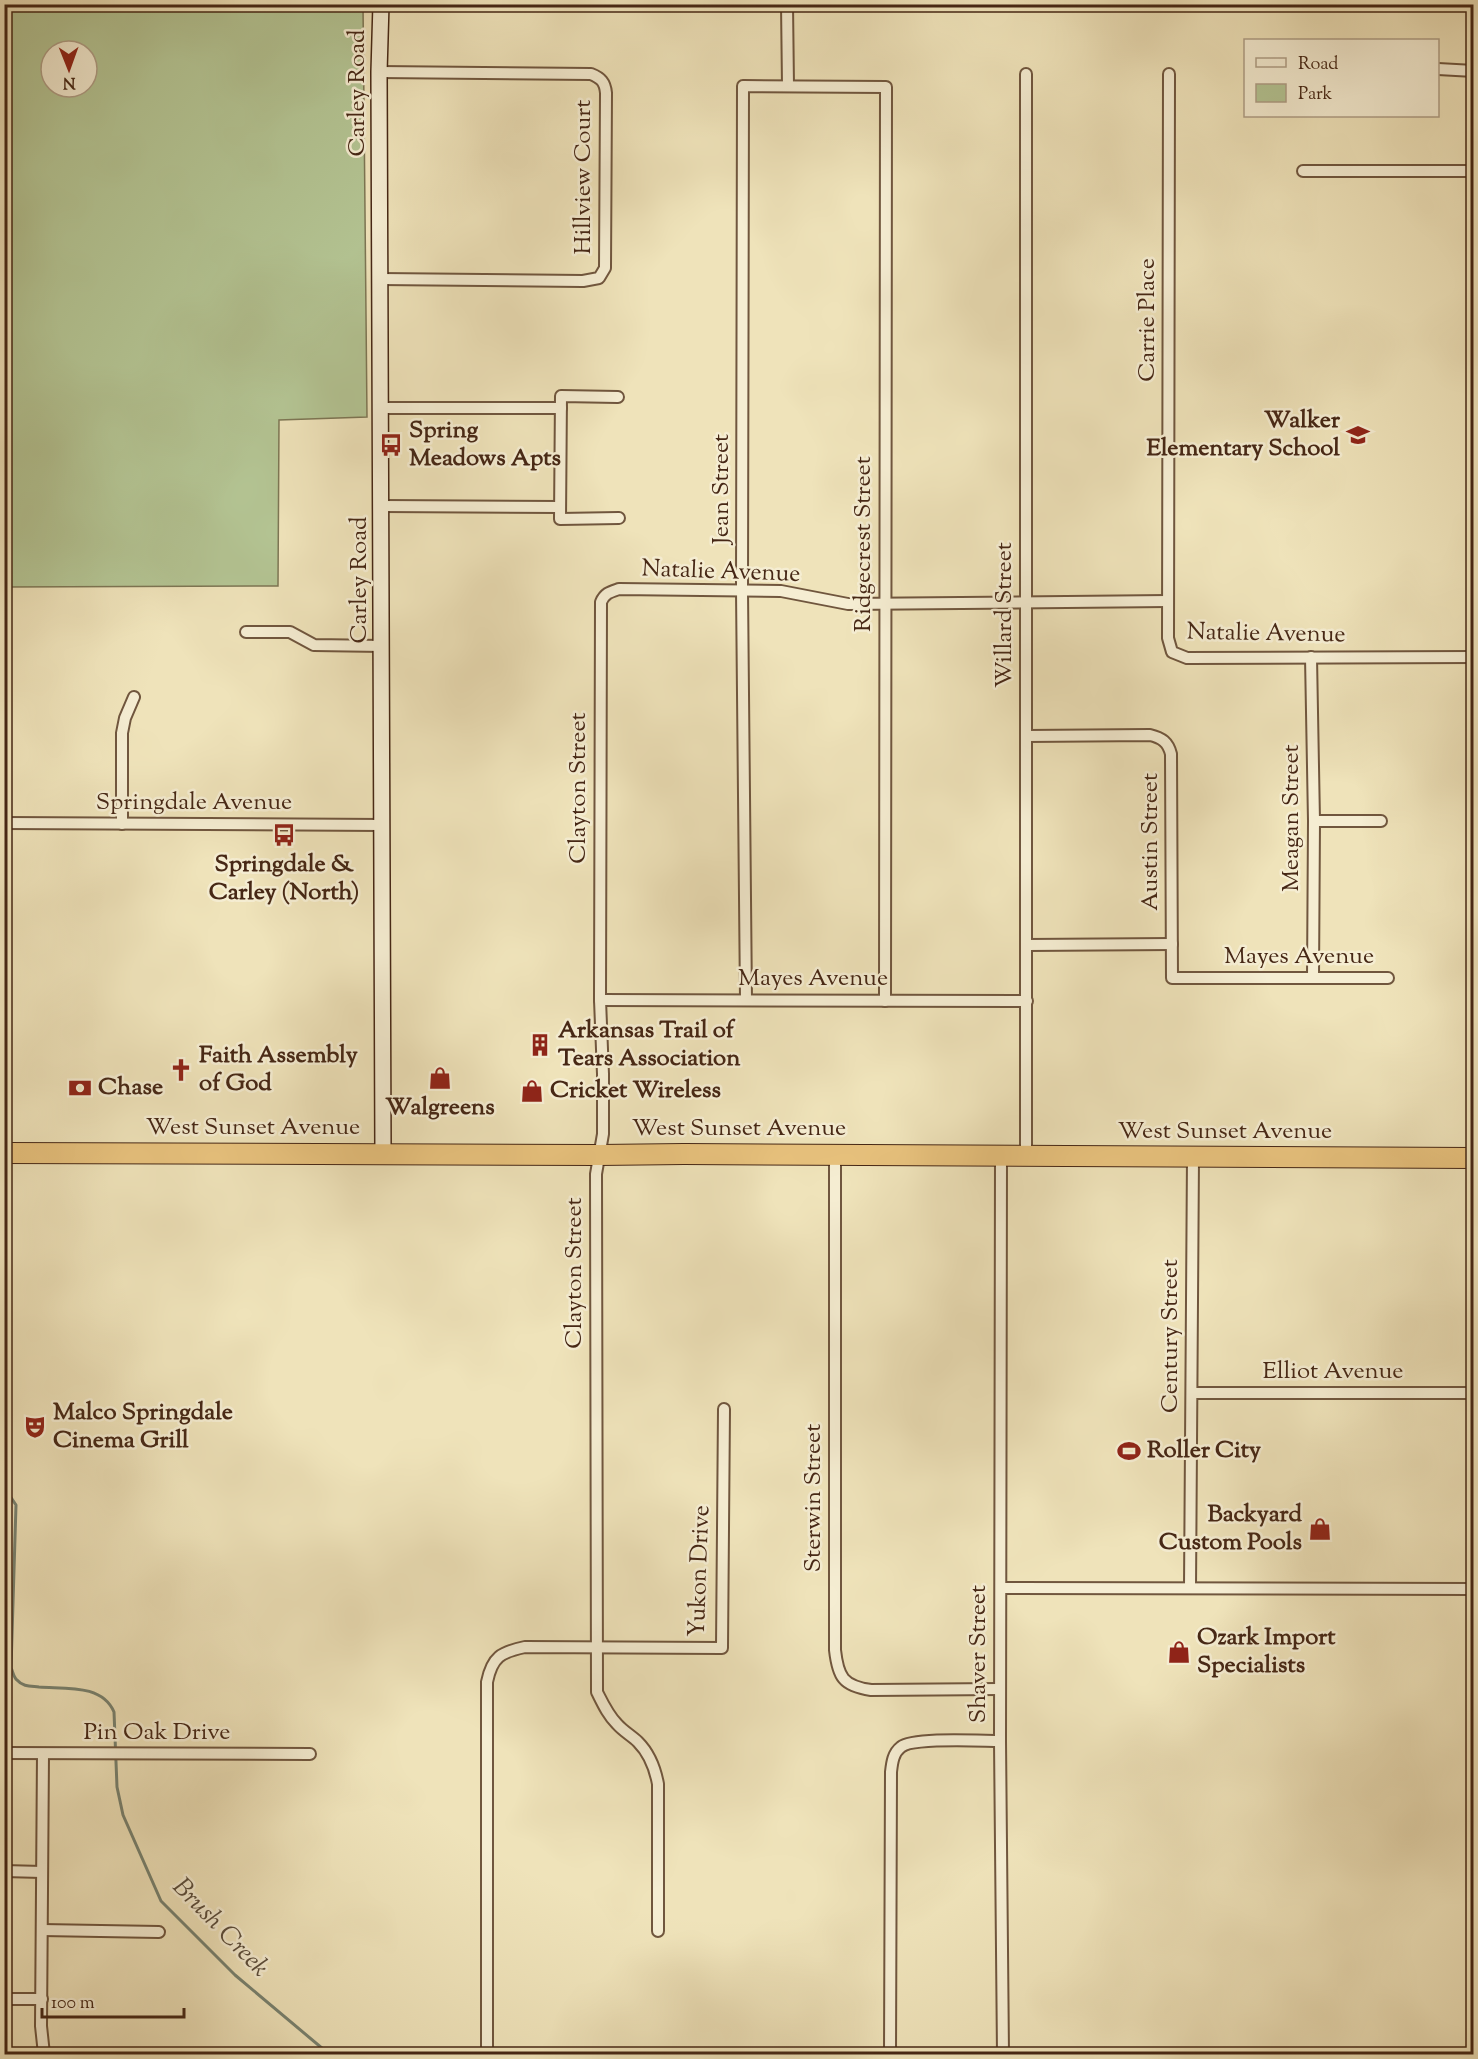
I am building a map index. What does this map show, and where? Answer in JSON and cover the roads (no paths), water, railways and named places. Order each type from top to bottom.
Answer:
[{"type":"highway","name":"West Sunset Avenue","points":[[4,1153],[835,1154],[1026,1157],[1473,1158]]},
{"type":"street","name":"Carley Road","points":[[381,4],[383,1154]]},
{"type":"street","points":[[787,4],[788,86]]},
{"type":"street","points":[[1439,69],[1473,71]]},
{"type":"street","name":"Hillview Court","points":[[380,72],[591,74],[600,77],[605,84],[606,93],[605,268],[599,278],[583,281],[380,279]]},
{"type":"street","name":"Willard Street","points":[[1026,74],[1026,1157]]},
{"type":"street","name":"Carrie Place","points":[[1168,602],[1169,74]]},
{"type":"street","name":"Jean Street","points":[[746,1000],[742,591],[743,86],[788,86]]},
{"type":"street","name":"Ridgecrest Street","points":[[788,86],[886,87],[885,1000]]},
{"type":"street","points":[[1303,171],[1473,171]]},
{"type":"street","points":[[618,397],[561,396],[560,519],[619,518]]},
{"type":"street","points":[[381,408],[561,408]]},
{"type":"street","points":[[382,507],[560,507]]},
{"type":"street","name":"Natalie Avenue","points":[[604,596],[619,590],[742,591],[798,593],[848,604],[1168,602],[1168,638],[1172,652],[1187,658],[1473,657]]},
{"type":"street","name":"Clayton Street","points":[[604,596],[600,609],[600,1000],[603,1134],[596,1174],[597,1692],[617,1725],[639,1743],[649,1756],[655,1770],[658,1784],[658,1932]]},
{"type":"street","points":[[246,632],[290,632],[314,645],[383,646]]},
{"type":"street","name":"Meagan Street","points":[[1311,657],[1314,821],[1313,978]]},
{"type":"street","points":[[122,824],[122,734],[125,718],[134,698]]},
{"type":"street","name":"Austin Street","points":[[1027,736],[1150,735],[1165,741],[1171,754],[1172,944]]},
{"type":"street","points":[[1314,821],[1381,821]]},
{"type":"street","name":"Springdale Avenue","points":[[4,823],[383,825]]},
{"type":"street","points":[[1027,945],[1172,944]]},
{"type":"street","name":"Mayes Avenue","points":[[1172,944],[1172,978],[1388,978]]},
{"type":"street","name":"Mayes Avenue","points":[[600,1000],[1027,1001]]},
{"type":"street","name":"Sterwin Street","points":[[835,1154],[835,1650],[837,1668],[844,1680],[855,1687],[871,1690],[1000,1689]]},
{"type":"street","name":"Shaver Street","points":[[890,2055],[891,1784],[894,1756],[902,1745],[917,1741],[1000,1741],[1001,1156]]},
{"type":"street","name":"Century Street","points":[[1191,1588],[1193,1157]]},
{"type":"street","name":"Elliot Avenue","points":[[1192,1393],[1473,1394]]},
{"type":"street","name":"Yukon Drive","points":[[597,1647],[722,1648],[724,1409]]},
{"type":"street","points":[[1001,1588],[1473,1589]]},
{"type":"street","points":[[487,2055],[487,1682],[490,1668],[497,1657],[507,1651],[525,1647],[597,1647]]},
{"type":"street","points":[[1000,1741],[1003,2055]]},
{"type":"street","name":"Pin Oak Drive","points":[[4,1754],[310,1754]]},
{"type":"street","points":[[43,1754],[41,2026],[44,2055]]},
{"type":"street","points":[[4,1871],[42,1872]]},
{"type":"street","points":[[42,1930],[159,1932]]},
{"type":"street","points":[[4,1999],[42,1999]]},
{"type":"waterway","name":"Brush Creek","points":[[4,1487],[16,1505],[11,1668],[15,1678],[27,1686],[71,1688],[92,1692],[108,1703],[114,1712],[117,1787],[123,1815],[161,1901],[235,1975],[329,2054]]},
{"type":"place","name":"Walker Elementary School","points":[[1358,435]]},
{"type":"place","name":"Spring Meadows Apts","points":[[391,445]]},
{"type":"place","name":"Springdale & Carley (North)","points":[[284,835]]},
{"type":"place","name":"Arkansas Trail of Tears Association","points":[[540,1045]]},
{"type":"place","name":"Faith Assembly of God","points":[[181,1070]]},
{"type":"place","name":"Walgreens","points":[[440,1078]]},
{"type":"place","name":"Chase","points":[[80,1088]]},
{"type":"place","name":"Cricket Wireless","points":[[532,1091]]},
{"type":"place","name":"Malco Springdale Cinema Grill","points":[[35,1427]]},
{"type":"place","name":"Roller City","points":[[1129,1451]]},
{"type":"place","name":"Backyard Custom Pools","points":[[1320,1529]]},
{"type":"place","name":"Ozark Import Specialists","points":[[1179,1652]]}]
